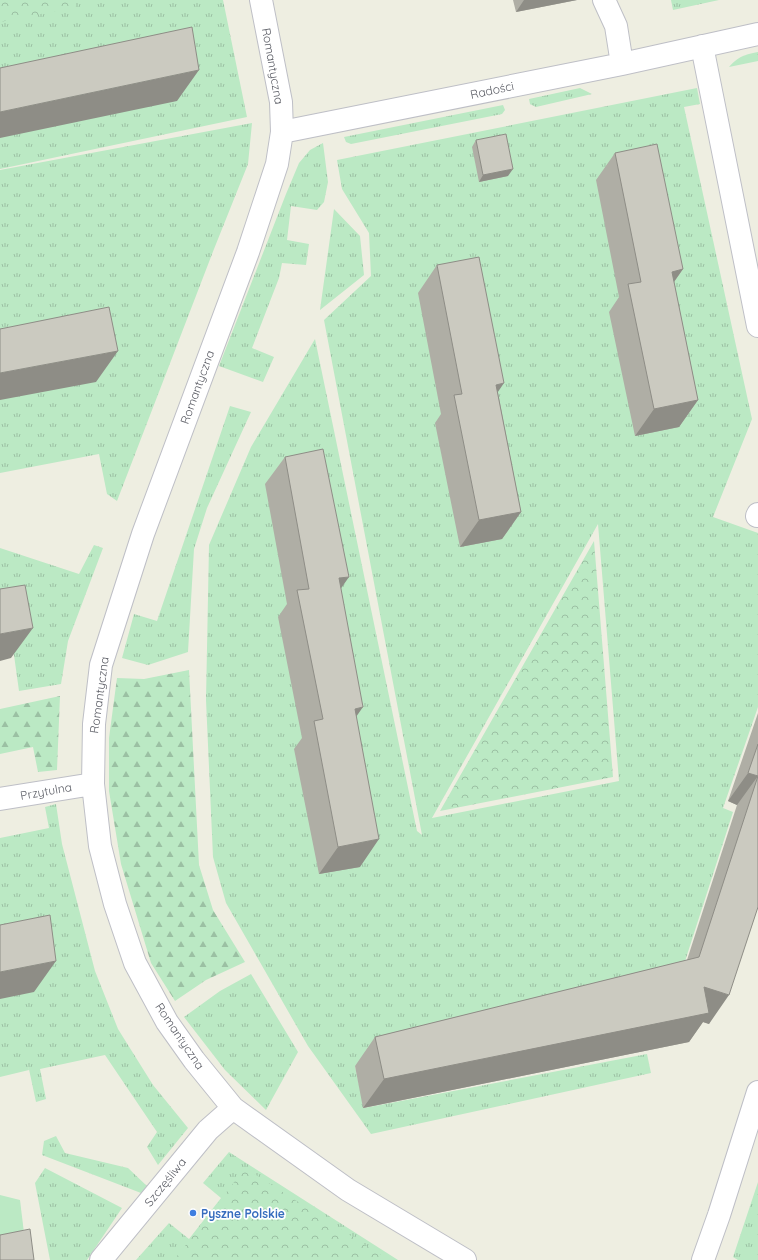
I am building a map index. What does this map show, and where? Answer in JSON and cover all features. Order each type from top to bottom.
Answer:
[{"type":"street","name":"Romantyczna","points":[[261,0],[281,102],[282,132],[277,164],[248,252],[143,534],[101,665],[94,724],[93,784],[100,846],[115,904],[136,963],[167,1022],[194,1060],[233,1108],[348,1190],[465,1260]]},
{"type":"street","points":[[604,0],[616,26],[622,64]]},
{"type":"street","name":"Radości","points":[[282,132],[622,64],[758,34]]},
{"type":"street","points":[[702,46],[758,326]]},
{"type":"street","name":"Przytulna","points":[[0,799],[93,784]]},
{"type":"street","points":[[703,1260],[719,1215],[758,1092]]},
{"type":"street","name":"Szczęśliwa","points":[[101,1260],[208,1130],[233,1108]]},
{"type":"green space","points":[[0,0],[223,0],[247,117],[0,169]]},
{"type":"green space","points":[[0,0],[74,0],[76,7],[0,22]]},
{"type":"green space","points":[[671,0],[719,0],[673,10]]},
{"type":"green space","points":[[758,52],[758,61],[729,67],[742,56]]},
{"type":"green space","points":[[580,88],[592,94],[536,107],[530,104],[529,99]]},
{"type":"green space","points":[[697,88],[700,104],[684,107],[752,419],[713,517],[758,533],[758,707],[723,808],[733,812],[678,983],[355,1066],[364,1108],[647,1054],[651,1073],[371,1134],[308,1046],[226,903],[213,857],[206,700],[209,545],[251,447],[315,339],[417,831],[422,835],[324,320],[371,276],[369,233],[342,189],[337,160]],"holes":[[[598,524],[619,781],[432,818]]]},
{"type":"green space","points":[[503,105],[505,110],[502,114],[351,144],[346,142],[344,137]]},
{"type":"green space","points":[[252,123],[248,164],[117,501],[107,494],[99,454],[0,473],[0,170]]},
{"type":"green space","points":[[323,143],[328,182],[324,202],[317,210],[291,206],[287,240],[309,244],[306,265],[282,263],[279,278],[252,348],[274,357],[263,382],[219,366],[299,163],[310,150]]},
{"type":"green space","points":[[334,209],[360,236],[364,275],[320,310]]},
{"type":"green space","points":[[230,406],[251,412],[207,508],[194,549],[188,652],[148,665],[122,658],[134,614],[157,621]]},
{"type":"green space","points":[[594,541],[613,777],[440,811]]},
{"type":"green space","points":[[94,545],[103,548],[68,641],[61,684],[19,691],[7,605],[0,606],[0,548],[79,574]]},
{"type":"green space","points":[[189,670],[199,865],[213,910],[245,962],[206,980],[175,1001],[151,963],[121,864],[109,791],[109,738],[117,678],[144,679]]},
{"type":"green space","points":[[60,696],[57,770],[38,772],[33,747],[0,754],[0,709]]},
{"type":"green space","points":[[56,804],[62,844],[95,971],[118,1029],[153,1085],[188,1128],[158,1165],[147,1147],[157,1132],[105,1055],[40,1069],[46,1099],[36,1102],[27,1060],[29,1070],[0,1077],[0,838],[49,828],[45,807]]},
{"type":"green space","points":[[251,974],[298,1052],[266,1110],[225,1070],[184,1017],[220,991]]},
{"type":"green space","points":[[56,1136],[65,1153],[128,1168],[148,1187],[141,1193],[42,1155],[44,1141]]},
{"type":"green space","points":[[229,1152],[398,1260],[136,1260],[169,1223],[189,1239],[221,1198],[203,1183]]},
{"type":"green space","points":[[45,1168],[122,1208],[87,1260],[50,1260],[35,1183]]},
{"type":"green space","points":[[245,1168],[389,1260],[174,1260]]},
{"type":"green space","points":[[758,1182],[758,1260],[738,1260],[733,1257]]},
{"type":"green space","points":[[0,1195],[20,1200],[24,1233],[0,1238]]},
{"type":"building","points":[[192,27],[199,70],[0,112],[0,68]]},
{"type":"building","points":[[506,134],[513,169],[483,175],[476,140]]},
{"type":"building","points":[[657,144],[683,269],[672,272],[698,400],[654,409],[628,284],[641,282],[615,153]]},
{"type":"building","points":[[479,257],[504,383],[496,385],[521,512],[479,520],[454,395],[462,394],[437,265]]},
{"type":"building","points":[[109,307],[118,351],[0,373],[0,329]]},
{"type":"building","points":[[323,449],[349,577],[339,578],[363,707],[355,709],[379,839],[338,847],[314,721],[323,719],[297,590],[309,589],[285,457]]},
{"type":"building","points":[[25,585],[33,628],[0,634],[0,589]]},
{"type":"building","points":[[758,744],[758,776],[748,773]]},
{"type":"building","points":[[758,776],[758,907],[729,995],[704,987],[709,1013],[384,1079],[375,1037],[699,957]]},
{"type":"building","points":[[50,915],[56,961],[0,972],[0,925]]},
{"type":"building","points":[[30,1229],[34,1260],[0,1260],[0,1235]]},
{"type":"place","name":"Pyszne Polskie","points":[[193,1213]]}]
